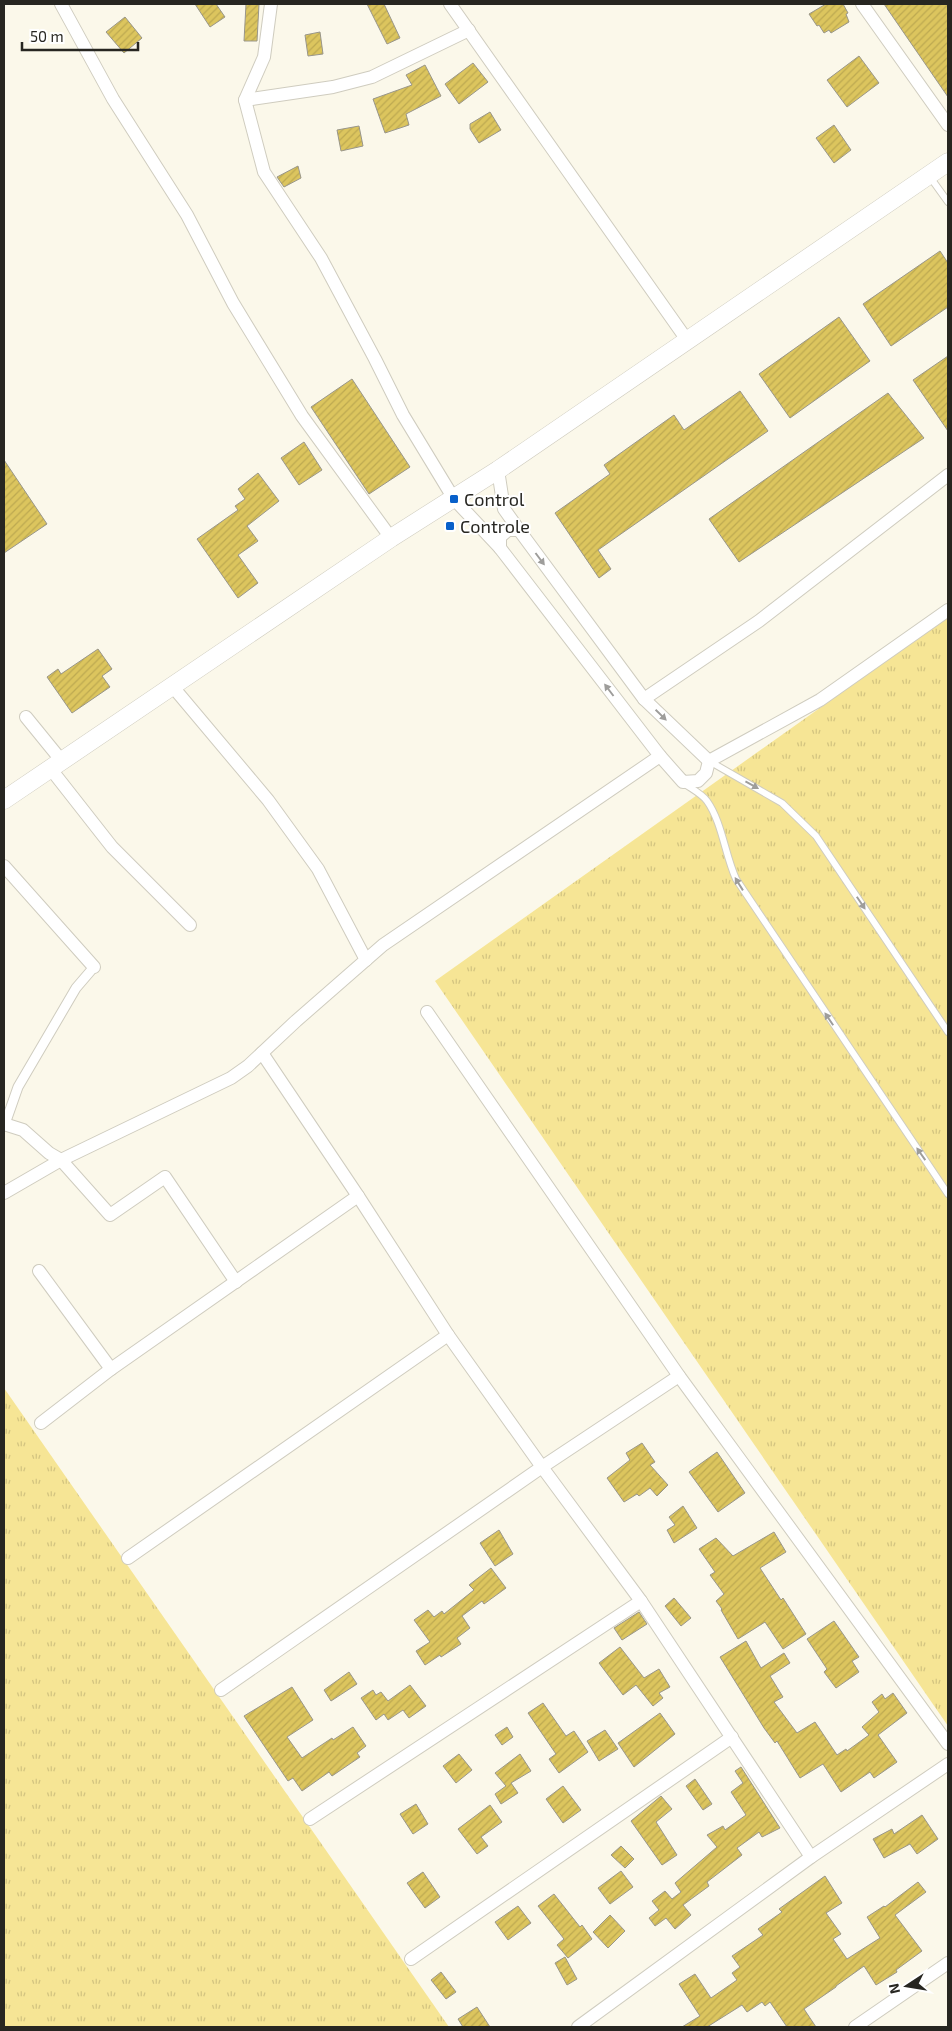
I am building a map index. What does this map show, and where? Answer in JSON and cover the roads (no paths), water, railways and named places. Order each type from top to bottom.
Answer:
[{"type":"main road","points":[[4,800],[391,538],[498,470],[948,162]]},
{"type":"street","points":[[61,4],[113,99],[187,215],[233,303],[302,416],[391,538]]},
{"type":"street","points":[[271,4],[264,57],[245,100],[264,172],[321,258],[403,415],[454,499],[500,548],[660,756],[683,782],[698,781],[706,773],[709,762],[820,700],[948,610]]},
{"type":"street","points":[[450,4],[687,340]]},
{"type":"street","points":[[862,4],[948,125]]},
{"type":"street","points":[[245,100],[332,87],[372,76],[469,30]]},
{"type":"street","points":[[498,470],[504,509],[519,530],[644,699],[709,762]]},
{"type":"street","points":[[644,699],[759,621],[948,475]]},
{"type":"street","points":[[500,548],[500,537],[508,530],[519,530]]},
{"type":"street","points":[[173,687],[268,800],[318,869],[366,960]]},
{"type":"street","points":[[26,717],[55,764],[112,847],[190,925]]},
{"type":"street","points":[[4,1193],[61,1160],[231,1078],[248,1066],[366,960],[406,929],[660,756]]},
{"type":"street","points":[[4,866],[94,967],[76,988],[18,1086],[4,1124],[23,1130],[48,1153],[61,1160],[110,1215],[165,1177],[236,1282]]},
{"type":"street","points":[[427,1012],[679,1376],[948,1744]]},
{"type":"street","points":[[262,1053],[448,1334],[542,1467],[641,1601],[811,1857]]},
{"type":"street","points":[[41,1423],[111,1370],[358,1196]]},
{"type":"street","points":[[39,1271],[111,1370]]},
{"type":"street","points":[[128,1558],[448,1334]]},
{"type":"street","points":[[221,1690],[542,1467],[679,1376]]},
{"type":"street","points":[[310,1819],[641,1601]]},
{"type":"street","points":[[411,1959],[732,1738]]},
{"type":"street","points":[[578,2027],[811,1857],[948,1764]]},
{"type":"street","points":[[855,2027],[948,1963]]},
{"type":"lane","points":[[929,175],[948,202]]},
{"type":"lane","points":[[709,762],[782,803],[816,836],[948,1032]]},
{"type":"lane","points":[[683,782],[706,800],[720,831],[736,880],[948,1194]]},
{"type":"place","name":"Control","points":[[454,499]]},
{"type":"place","name":"Controle","points":[[450,526]]}]
